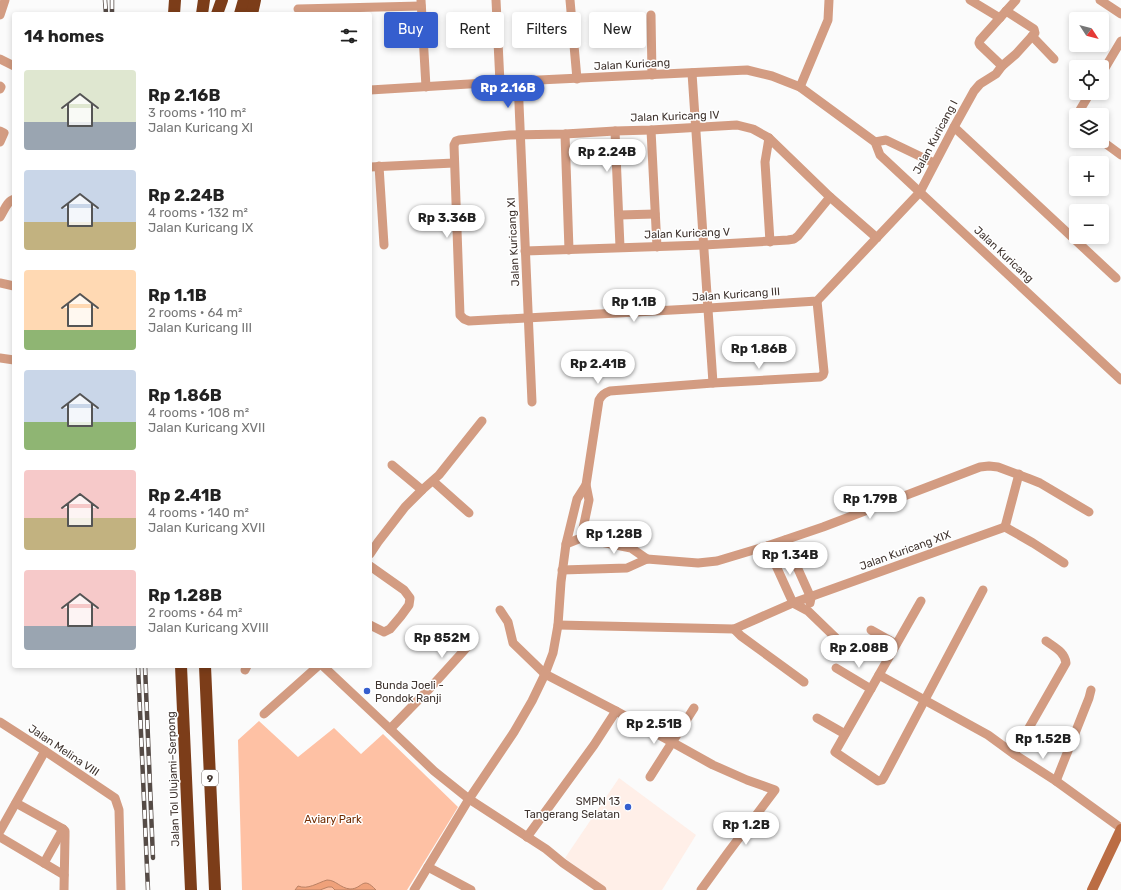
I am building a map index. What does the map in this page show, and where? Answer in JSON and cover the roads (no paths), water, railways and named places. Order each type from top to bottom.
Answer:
[{"type":"highway","points":[[174,12],[175,0]]},
{"type":"highway","points":[[202,12],[204,0]]},
{"type":"highway","points":[[218,12],[222,0]]},
{"type":"highway","points":[[241,12],[244,0]]},
{"type":"highway","points":[[253,12],[256,0]]},
{"type":"highway","name":"Jalan Tol Ulujami–Serpong","points":[[181,668],[191,890]]},
{"type":"highway","name":"9","points":[[205,668],[215,890]]},
{"type":"street","points":[[0,15],[5,0]]},
{"type":"street","points":[[496,0],[500,83]]},
{"type":"street","points":[[570,0],[577,79]]},
{"type":"street","points":[[800,88],[828,20],[829,0]]},
{"type":"street","points":[[970,0],[1034,29],[1035,33],[1032,36],[1054,59]]},
{"type":"street","points":[[1002,66],[979,43],[1016,0]]},
{"type":"street","points":[[1106,2],[1121,14]]},
{"type":"street","points":[[298,9],[342,4],[421,3],[426,87]]},
{"type":"street","points":[[651,15],[652,75]]},
{"type":"street","name":"Jalan Kuricang I","points":[[920,192],[972,94],[980,84],[996,74],[1032,36]]},
{"type":"street","points":[[1109,61],[1121,41]]},
{"type":"street","points":[[0,59],[12,65]]},
{"type":"street","name":"Jalan Kuricang","points":[[372,90],[747,70],[772,76],[800,88],[875,142],[880,155],[1121,380]]},
{"type":"street","points":[[692,73],[713,383]]},
{"type":"street","name":"Jalan Kuricang XI","points":[[518,81],[532,402]]},
{"type":"street","name":"Jalan Kuricang IV","points":[[454,163],[454,145],[456,141],[459,140],[495,136],[737,125],[753,129],[769,138],[830,197],[877,238]]},
{"type":"street","points":[[954,127],[1116,278]]},
{"type":"street","points":[[651,130],[657,247]]},
{"type":"street","points":[[0,131],[4,133],[0,142]]},
{"type":"street","points":[[615,131],[620,247]]},
{"type":"street","points":[[565,134],[569,250]]},
{"type":"street","points":[[769,138],[765,162],[770,242]]},
{"type":"street","name":"Jalan Kuricang","points":[[875,142],[886,140],[934,164]]},
{"type":"street","points":[[1109,146],[1121,155]]},
{"type":"street","points":[[384,245],[375,166],[454,163]]},
{"type":"street","name":"Jalan Kuricang III","points":[[454,163],[460,315],[469,321],[817,301]]},
{"type":"street","points":[[581,538],[589,500],[586,486],[599,400],[602,395],[610,391],[820,377],[824,372],[817,301],[920,192]]},
{"type":"street","name":"Jalan Kuricang V","points":[[525,251],[704,245],[770,242],[794,239],[830,197]]},
{"type":"street","points":[[0,216],[12,199]]},
{"type":"street","points":[[619,215],[655,214]]},
{"type":"street","points":[[0,283],[12,286]]},
{"type":"street","points":[[0,358],[12,360]]},
{"type":"street","points":[[372,551],[405,507],[439,475],[482,422]]},
{"type":"street","points":[[392,465],[422,490]]},
{"type":"street","points":[[562,570],[627,568],[647,559],[698,563],[717,561],[785,540],[980,467],[989,466],[998,467],[1019,474],[1040,483],[1089,512]]},
{"type":"street","points":[[1019,474],[1005,527],[1064,563]]},
{"type":"street","points":[[433,481],[469,513]]},
{"type":"street","points":[[414,890],[469,799],[514,732],[532,701],[545,674],[553,653],[558,625],[562,570],[566,544],[577,499],[586,486]]},
{"type":"street","name":"Jalan Kuricang XIX","points":[[558,625],[734,629],[793,603],[811,598],[1005,527]]},
{"type":"street","points":[[566,544],[581,538],[632,548],[647,559]]},
{"type":"street","points":[[785,540],[811,598],[808,611]]},
{"type":"street","points":[[767,546],[793,603],[808,611],[839,641]]},
{"type":"street","points":[[372,567],[404,590],[410,598],[409,605],[402,616],[390,629],[384,632],[372,626]]},
{"type":"street","points":[[921,601],[835,752],[878,781],[882,780],[926,701],[983,590]]},
{"type":"street","points":[[500,610],[508,622],[513,643],[545,674],[616,711],[713,765],[775,790],[726,854],[701,890]]},
{"type":"street","points":[[734,629],[740,636],[804,682]]},
{"type":"street","points":[[871,630],[896,644]]},
{"type":"street","points":[[1014,754],[1066,663],[1066,659],[1062,652],[1046,641]]},
{"type":"street","points":[[390,729],[469,645]]},
{"type":"street","points":[[264,714],[316,668]]},
{"type":"street","points":[[324,668],[434,771],[469,799],[546,849],[563,863],[602,890]]},
{"type":"street","points":[[836,668],[871,688]]},
{"type":"street","points":[[878,675],[988,735],[1056,781],[1121,828],[1092,890]]},
{"type":"street","points":[[1056,781],[1091,690]]},
{"type":"street","points":[[650,777],[694,708]]},
{"type":"street","points":[[527,837],[594,745],[616,711]]},
{"type":"street","points":[[817,718],[845,734]]},
{"type":"street","name":"Jalan Melina VIII","points":[[0,722],[115,798],[119,810],[121,890]]},
{"type":"street","points":[[0,831],[46,751]]},
{"type":"street","points":[[16,803],[65,831],[64,890]]},
{"type":"street","points":[[44,862],[63,829]]},
{"type":"street","points":[[0,837],[64,875]]},
{"type":"street","points":[[428,867],[471,890]]},
{"type":"railway","points":[[105,0],[106,12]]},
{"type":"railway","points":[[112,0],[112,12]]},
{"type":"railway","points":[[138,668],[148,890]]},
{"type":"railway","points":[[145,668],[153,858]]},
{"type":"place","name":"Bunda Joeli - Pondok Ranji","points":[[367,691]]},
{"type":"place","name":"SMPN 13 Tangerang Selatan","points":[[628,807]]},
{"type":"park label","name":"Aviary Park","points":[[333,819]]}]
